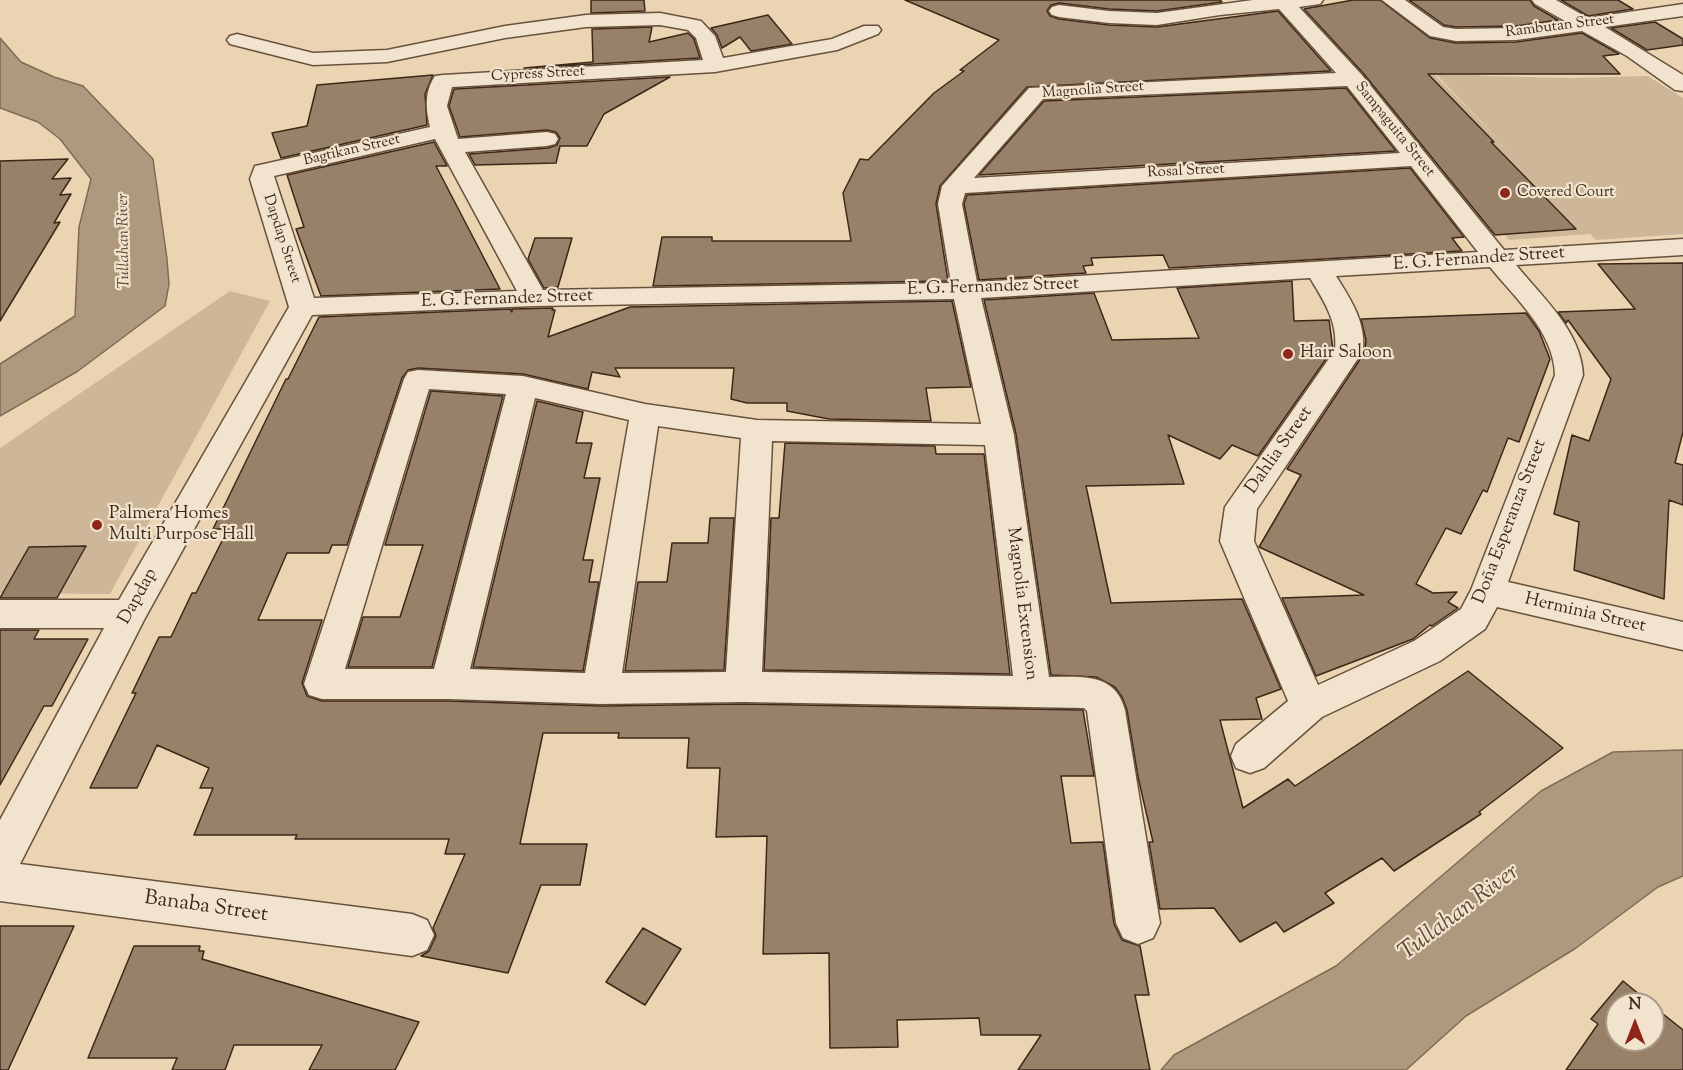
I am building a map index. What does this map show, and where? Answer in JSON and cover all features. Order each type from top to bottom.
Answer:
[{"type":"street","points":[[1059,11],[1109,17],[1157,19],[1220,9],[1313,0]]},
{"type":"street","name":"Rambutan Street","points":[[1392,0],[1437,32],[1456,35],[1516,34],[1683,10]]},
{"type":"street","points":[[1542,0],[1634,52],[1683,85]]},
{"type":"street","name":"Sampaguita Street","points":[[1285,4],[1353,79],[1499,260]]},
{"type":"street","points":[[237,40],[314,59],[387,56],[505,32],[586,21],[660,19],[694,25],[705,36],[715,66]]},
{"type":"street","name":"Cypress Street","points":[[534,298],[445,138],[436,106],[443,81],[715,66],[837,44],[872,30]]},
{"type":"street","name":"Magnolia Street","points":[[954,186],[1037,93],[1353,79]]},
{"type":"street","name":"Bagtikan Street","points":[[263,171],[445,138],[547,139]]},
{"type":"street","name":"Rosal Street","points":[[954,186],[1418,159]]},
{"type":"street","name":"Dapdap Street","points":[[263,171],[262,179],[303,307]]},
{"type":"street","points":[[954,186],[950,204],[966,291]]},
{"type":"street","name":"E. G. Fernandez Street","points":[[303,307],[534,298],[966,291],[1683,247]]},
{"type":"street","name":"Doña Esperanza Street","points":[[1250,756],[1310,706],[1427,651],[1473,619],[1488,591],[1569,375],[1569,361],[1562,342],[1499,260]]},
{"type":"street","name":"Dahlia Street","points":[[1310,706],[1236,541],[1241,507],[1349,351],[1352,338],[1349,323],[1319,270]]},
{"type":"street","name":"Magnolia Extension","points":[[966,291],[986,370],[999,435],[1033,691],[1091,693],[1104,702],[1138,923]]},
{"type":"street","name":"Dapdap","points":[[0,861],[129,614],[303,307]]},
{"type":"street","points":[[999,435],[757,430],[645,414],[523,386],[418,380],[321,684],[448,684],[601,689],[743,687],[1033,691]]},
{"type":"street","points":[[448,684],[523,386]]},
{"type":"street","points":[[601,689],[645,414]]},
{"type":"street","points":[[743,687],[757,430]]},
{"type":"street","name":"Herminia Street","points":[[1488,591],[1683,636]]},
{"type":"street","points":[[0,614],[129,614]]},
{"type":"street","name":"Banaba Street","points":[[0,881],[411,935]]},
{"type":"shaded area","points":[[1431,71],[1514,156],[1433,71],[1486,76],[1570,78],[1648,76],[1683,98],[1683,234],[1596,240],[1590,234],[1509,240],[1364,74]]},
{"type":"shaded area","points":[[230,291],[270,301],[110,594],[0,593],[0,448]]},
{"type":"water","name":"Tullahan River","points":[[0,38],[21,62],[54,77],[83,86],[153,159],[169,284],[165,306],[78,371],[0,416],[0,364],[75,316],[79,227],[91,179],[60,139],[38,122],[0,108]]},
{"type":"water","name":"Tullahan River","points":[[1683,750],[1683,876],[1658,887],[1576,948],[1466,1016],[1406,1070],[1161,1070],[1174,1055],[1336,966],[1541,791],[1613,752]]},
{"type":"building","points":[[591,0],[644,0],[645,11],[591,13]]},
{"type":"building","points":[[905,0],[1220,0],[1222,2],[1157,11],[1109,9],[1059,3],[1051,5],[1047,11],[1050,16],[1059,19],[1109,25],[1157,27],[1278,11],[1331,71],[1027,87],[940,186],[936,204],[948,281],[653,286],[662,237],[712,237],[712,241],[851,241],[843,193],[860,159],[868,160],[934,93],[964,71],[960,70],[999,40]]},
{"type":"building","points":[[1353,0],[1380,0],[1430,38],[1456,43],[1516,42],[1582,33],[1619,54],[1603,56],[1620,74],[1428,74],[1576,229],[1495,235],[1363,73],[1304,9]]},
{"type":"building","points":[[1409,0],[1530,0],[1534,6],[1558,20],[1516,26],[1456,27],[1444,25]]},
{"type":"building","points":[[1561,0],[1618,0],[1633,9],[1588,16]]},
{"type":"building","points":[[768,15],[792,44],[751,51],[740,37],[722,48],[717,35],[711,28]]},
{"type":"building","points":[[1655,22],[1683,39],[1683,45],[1647,50],[1611,28]]},
{"type":"building","points":[[652,27],[649,42],[688,33],[694,39],[700,58],[524,68],[593,62],[592,29]]},
{"type":"building","points":[[433,75],[425,94],[427,125],[281,158],[272,133],[307,126],[317,85]]},
{"type":"building","points":[[670,77],[604,114],[587,146],[560,146],[556,163],[475,165],[469,154],[548,148],[557,145],[560,138],[556,132],[547,130],[460,137],[449,106],[454,89]]},
{"type":"building","points":[[1346,88],[1396,151],[979,175],[1044,101]]},
{"type":"building","points":[[434,142],[447,166],[436,166],[500,289],[321,296],[296,229],[304,227],[287,175]]},
{"type":"building","points":[[68,159],[52,179],[71,178],[60,195],[71,194],[54,223],[60,222],[0,321],[0,161]]},
{"type":"building","points":[[1410,168],[1464,237],[1452,238],[1462,251],[1169,268],[1163,255],[1091,258],[1093,265],[1083,266],[1086,273],[979,280],[964,204],[967,195]]},
{"type":"building","points":[[535,238],[572,238],[558,287],[544,288],[528,259]]},
{"type":"building","points":[[1683,263],[1683,432],[1675,463],[1683,465],[1683,505],[1669,500],[1664,599],[1574,570],[1579,522],[1554,514],[1572,435],[1589,441],[1611,379],[1568,320],[1566,323],[1558,312],[1635,309],[1598,264]]},
{"type":"building","points":[[1292,281],[1294,321],[1329,320],[1333,349],[1258,456],[1232,445],[1220,459],[1168,435],[1184,484],[1086,486],[1111,603],[1242,599],[1281,689],[1256,698],[1262,719],[1220,720],[1243,808],[1288,779],[1295,786],[1468,671],[1563,748],[1479,812],[1481,814],[1394,871],[1382,858],[1325,893],[1334,903],[1284,932],[1276,922],[1240,942],[1214,908],[1160,909],[1149,842],[1153,842],[1138,777],[1127,710],[1122,697],[1115,687],[1096,677],[1051,675],[1016,434],[984,300],[1094,293],[1112,340],[1199,338],[1177,288]]},
{"type":"building","points":[[952,301],[971,387],[926,388],[931,421],[829,419],[787,411],[787,403],[747,403],[731,399],[734,368],[615,368],[620,377],[592,372],[588,389],[523,374],[418,368],[408,370],[402,378],[347,545],[332,545],[329,553],[287,553],[258,620],[322,620],[302,683],[307,696],[322,701],[448,701],[601,706],[743,704],[1083,710],[1094,776],[1061,776],[1071,843],[1103,842],[1114,924],[1122,940],[1140,946],[1149,995],[1135,995],[1150,1070],[1018,1070],[1041,1035],[981,1035],[979,1018],[897,1020],[898,1047],[830,1048],[829,953],[763,954],[767,836],[716,837],[720,768],[687,768],[689,738],[618,738],[619,733],[543,733],[520,844],[587,844],[580,885],[541,885],[508,973],[421,956],[429,951],[436,936],[433,928],[465,854],[445,854],[449,839],[295,839],[297,835],[194,835],[213,788],[200,788],[209,768],[157,745],[137,788],[90,788],[136,693],[132,693],[159,637],[171,637],[192,593],[196,593],[228,529],[213,529],[319,317],[510,309],[512,312],[512,309],[553,308],[552,310],[555,310],[548,337],[630,307]]},
{"type":"building","points":[[1526,313],[1539,331],[1550,359],[1519,442],[1508,438],[1487,492],[1483,490],[1461,534],[1446,528],[1416,584],[1433,593],[1457,592],[1448,602],[1458,608],[1432,626],[1430,625],[1413,639],[1316,676],[1282,598],[1364,595],[1259,547],[1301,475],[1287,469],[1365,352],[1366,340],[1361,319]]},
{"type":"building","points":[[431,391],[503,396],[432,667],[348,667],[363,617],[400,617],[423,545],[385,545]]},
{"type":"building","points":[[537,401],[583,412],[576,443],[592,443],[584,478],[600,478],[583,560],[593,560],[589,582],[599,582],[583,671],[473,667]]},
{"type":"building","points":[[785,443],[935,446],[936,454],[984,454],[1010,674],[764,670],[771,518],[779,518]]},
{"type":"building","points":[[710,518],[734,518],[724,670],[625,671],[638,582],[667,582],[672,543],[708,543]]},
{"type":"building","points":[[86,546],[57,598],[0,598],[29,547]]},
{"type":"building","points":[[0,630],[39,630],[34,639],[88,639],[52,706],[44,706],[0,785]]},
{"type":"building","points":[[0,926],[74,926],[8,1070],[0,1070]]},
{"type":"building","points":[[643,928],[681,949],[645,1005],[606,982]]},
{"type":"building","points":[[134,946],[200,946],[199,951],[204,951],[202,959],[419,1022],[395,1070],[309,1070],[322,1045],[234,1045],[225,1070],[172,1070],[177,1058],[88,1058]]},
{"type":"building","points":[[1623,981],[1636,992],[1614,992]]},
{"type":"building","points":[[1605,1002],[1605,1052],[1665,1052],[1665,1016],[1683,1030],[1683,1070],[1566,1070],[1598,1024],[1591,1019]]},
{"type":"place","name":"Covered Court","points":[[1505,193]]},
{"type":"place","name":"Hair Saloon","points":[[1288,354]]},
{"type":"place","name":"Palmera Homes Multi Purpose Hall","points":[[97,525]]}]
